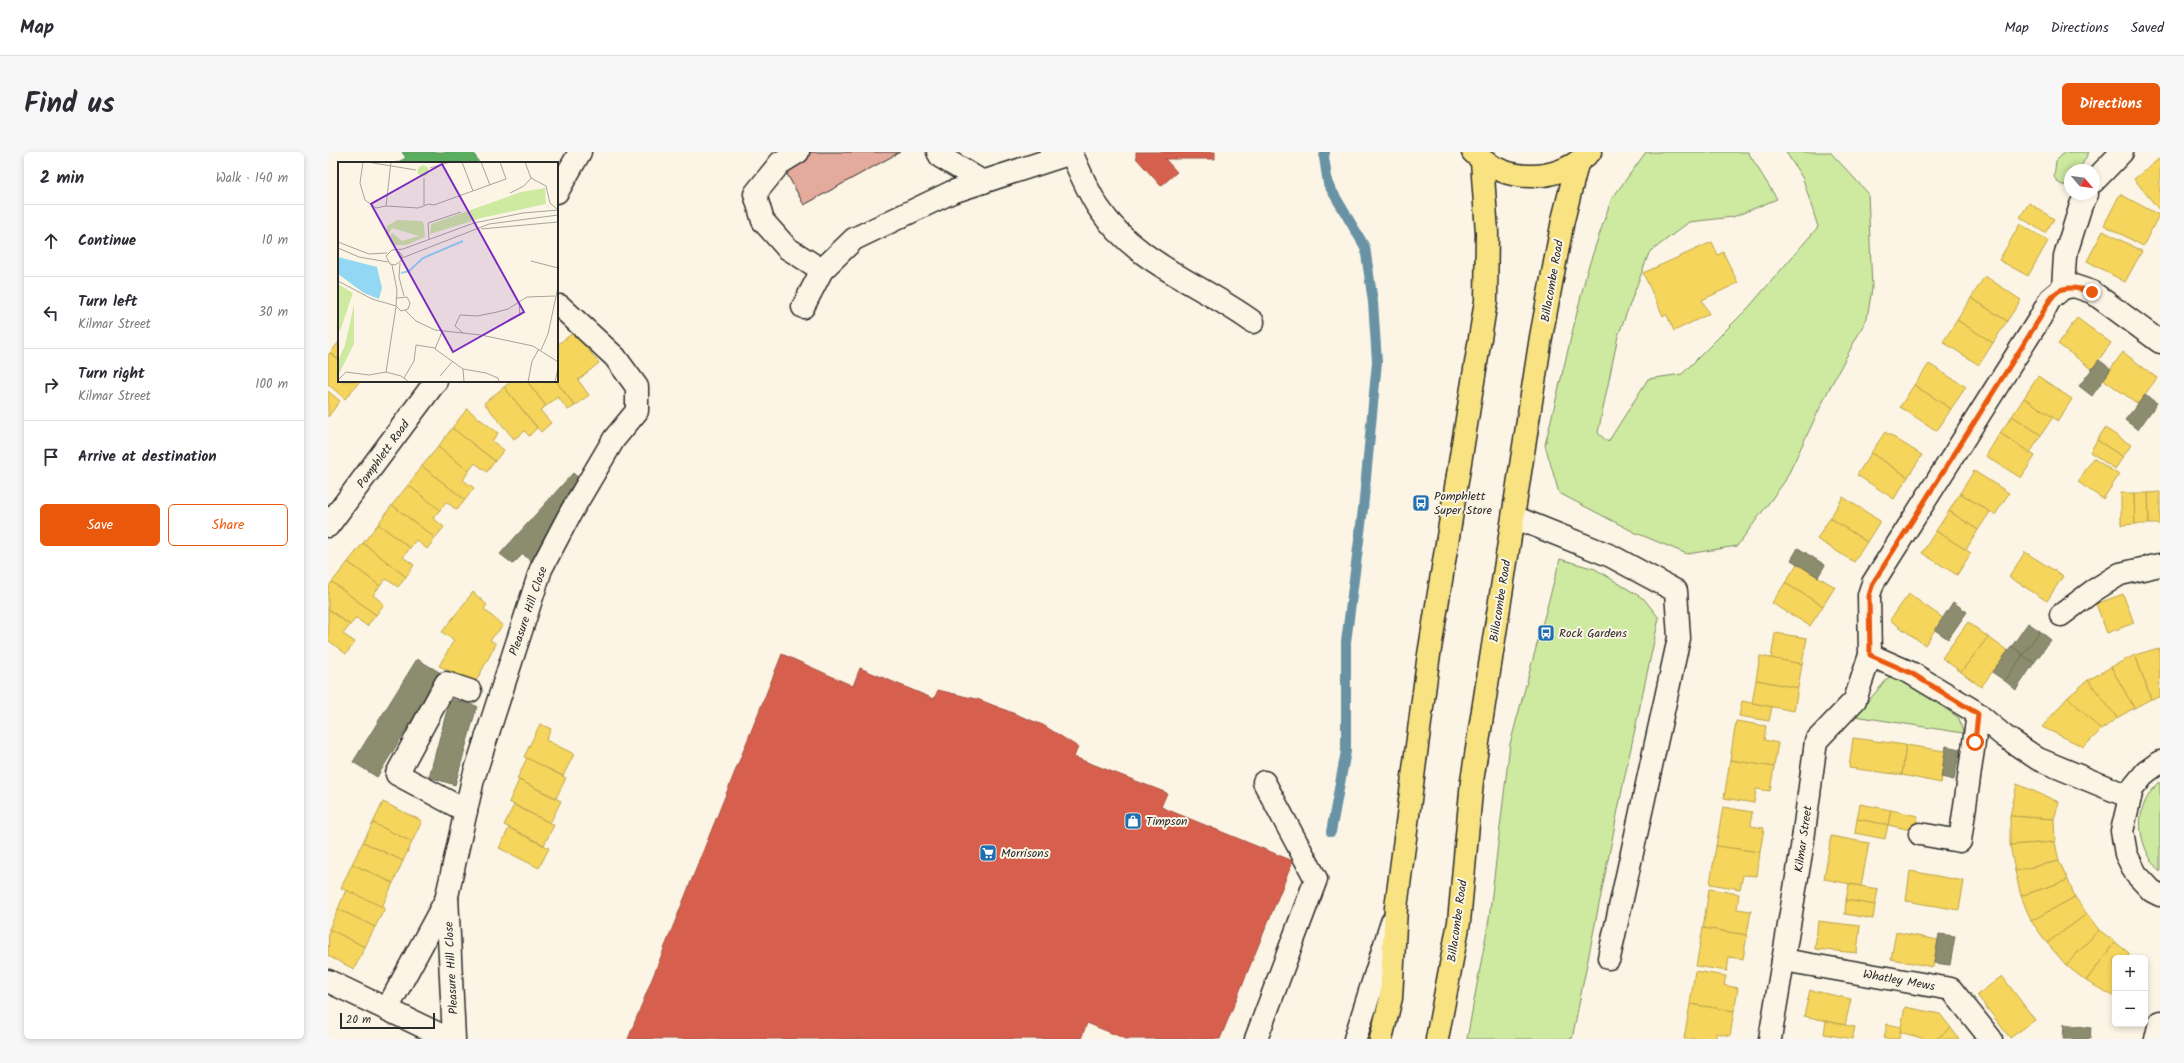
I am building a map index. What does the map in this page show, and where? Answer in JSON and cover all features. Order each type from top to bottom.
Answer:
[{"type":"main road","points":[[1478,156],[1513,175],[1546,176],[1584,158]]},
{"type":"main road","points":[[1381,1039],[1391,998],[1396,908],[1428,661],[1486,301],[1487,233],[1478,156]]},
{"type":"main road","name":"Billacombe Road","points":[[1437,1039],[1459,922],[1472,781],[1551,282],[1563,220],[1584,158]]},
{"type":"street","points":[[558,190],[579,152]]},
{"type":"street","points":[[798,152],[780,163],[754,194],[763,221],[786,248],[822,270]]},
{"type":"street","points":[[938,152],[941,157],[983,182]]},
{"type":"street","points":[[803,307],[822,270],[854,239],[952,192],[1071,152],[1098,207],[1125,238],[1155,263],[1212,295],[1253,322]]},
{"type":"street","points":[[2100,175],[2122,152]]},
{"type":"street","points":[[2084,200],[2065,256],[2063,288],[2074,286],[2092,292],[2160,342]]},
{"type":"street","name":"Kilmar Street","points":[[1770,1039],[1802,847],[1816,741],[1855,700],[1870,655],[1869,596],[1873,583],[2032,331],[2050,299],[2063,288]]},
{"type":"street","name":"Pleasure Hill Close","points":[[387,1009],[447,896],[473,779],[541,570],[571,512],[614,439],[636,412],[638,387],[615,357],[560,306],[558,307]]},
{"type":"street","name":"Pomphlett Road","points":[[328,526],[435,382]]},
{"type":"street","points":[[1514,516],[1611,556],[1676,591],[1679,638],[1609,958]]},
{"type":"street","points":[[2061,615],[2093,590],[2120,574],[2160,565]]},
{"type":"street","points":[[1870,655],[1911,673],[1978,714],[2004,736],[2038,759],[2130,797]]},
{"type":"street","points":[[466,811],[397,774],[446,683],[470,691]]},
{"type":"street","points":[[1920,834],[1960,841],[1978,714]]},
{"type":"street","points":[[2160,762],[2146,772],[2132,789],[2122,832],[2126,854],[2136,874],[2152,890],[2160,895]]},
{"type":"street","points":[[1256,1039],[1316,879],[1264,782]]},
{"type":"street","name":"Pleasure Hill Close","points":[[447,896],[454,1039]]},
{"type":"street","points":[[1355,1039],[1396,908]]},
{"type":"street","name":"Whatley Mews","points":[[1784,960],[1951,989],[1991,1039]]},
{"type":"street","points":[[328,981],[449,1039]]},
{"type":"street","points":[[2156,1039],[2160,1022]]},
{"type":"green space","points":[[1646,152],[1748,152],[1777,199],[1733,217],[1689,222],[1649,253],[1618,336],[1598,433],[1608,442],[1648,379],[1682,374],[1749,307],[1818,227],[1803,179],[1786,152],[1830,152],[1868,193],[1872,289],[1867,318],[1828,391],[1785,481],[1737,546],[1687,554],[1634,532],[1559,493],[1545,445],[1587,271],[1611,200]]},
{"type":"green space","points":[[2065,152],[2089,152],[2082,164],[2064,164],[2064,185],[2060,184],[2054,177],[2056,161]]},
{"type":"green space","points":[[1560,559],[1595,569],[1644,599],[1659,618],[1624,780],[1572,1039],[1467,1039],[1489,919],[1510,744]]},
{"type":"green space","points":[[1898,676],[1959,718],[1963,733],[1855,716],[1889,677]]},
{"type":"green space","points":[[2160,782],[2160,872],[2152,862],[2146,850],[2140,827],[2141,815],[2145,803],[2151,792]]},
{"type":"building: Homes","points":[[2160,158],[2160,211],[2134,179]]},
{"type":"building: Homes","points":[[2120,194],[2159,215],[2143,246],[2104,225]]},
{"type":"building: Homes","points":[[2029,203],[2054,219],[2045,233],[2020,217]]},
{"type":"building: Homes","points":[[2020,224],[2048,241],[2028,276],[1999,260]]},
{"type":"building: Homes","points":[[2103,231],[2142,251],[2125,282],[2087,261]]},
{"type":"building: Homes","points":[[1712,242],[1718,255],[1723,252],[1738,283],[1702,300],[1709,314],[1674,331],[1667,315],[1663,316],[1643,273]]},
{"type":"building: Homes","points":[[1985,276],[2021,300],[2007,321],[1971,298]]},
{"type":"building: Homes","points":[[1971,298],[2007,321],[1993,343],[1957,320]]},
{"type":"building: Homes","points":[[2077,318],[2111,343],[2092,369],[2058,344]]},
{"type":"building: Homes","points":[[1957,320],[1993,343],[1979,365],[1943,342]]},
{"type":"building: Homes","points":[[574,332],[599,363],[578,380],[589,395],[575,406],[557,382],[558,382],[558,344]]},
{"type":"building: Homes","points":[[338,343],[338,359],[330,353]]},
{"type":"building: Homes","points":[[2123,352],[2157,378],[2138,404],[2103,379]]},
{"type":"building: Homes","points":[[330,353],[338,359],[338,382],[359,382],[345,399],[328,384],[328,355]]},
{"type":"building: Homes","points":[[1929,364],[1966,387],[1951,409],[1914,385]]},
{"type":"building: Homes","points":[[2038,376],[2072,399],[2058,421],[2024,398]]},
{"type":"building: Homes","points":[[511,382],[528,382],[546,406],[540,410],[551,423],[541,432],[504,387]]},
{"type":"building: Homes","points":[[528,382],[557,382],[575,406],[568,410],[558,397],[546,406]]},
{"type":"building: Homes","points":[[1914,385],[1951,409],[1937,431],[1900,407]]},
{"type":"building: Homes","points":[[504,387],[537,428],[529,436],[525,431],[514,439],[484,403]]},
{"type":"building: Homes","points":[[328,391],[340,401],[328,417]]},
{"type":"building: Homes","points":[[2024,398],[2053,417],[2041,435],[2012,416]]},
{"type":"building: Homes","points":[[467,409],[498,433],[492,441],[504,450],[495,461],[452,428]]},
{"type":"building: Homes","points":[[2012,416],[2041,435],[2030,453],[2000,433]]},
{"type":"building: Homes","points":[[452,428],[495,461],[487,472],[475,463],[469,471],[438,447]]},
{"type":"building: Homes","points":[[2105,428],[2131,445],[2123,457],[2097,440]]},
{"type":"building: Homes","points":[[1885,432],[1922,455],[1908,477],[1871,453]]},
{"type":"building: Homes","points":[[2000,433],[2035,456],[2021,478],[1986,456]]},
{"type":"building: Homes","points":[[2097,440],[2123,457],[2115,469],[2090,452]]},
{"type":"building: Homes","points":[[438,447],[469,471],[463,480],[474,488],[465,500],[422,466]]},
{"type":"building: Homes","points":[[1871,453],[1908,477],[1894,499],[1857,475]]},
{"type":"building: Homes","points":[[2093,458],[2119,475],[2103,499],[2078,482]]},
{"type":"building: Homes","points":[[422,466],[465,500],[457,510],[446,502],[440,510],[408,485]]},
{"type":"building: Homes","points":[[1974,471],[2009,493],[1995,515],[1960,493]]},
{"type":"building: Homes","points":[[408,485],[440,510],[433,518],[444,527],[435,538],[392,505]]},
{"type":"building: Homes","points":[[2160,492],[2160,524],[2149,524],[2148,493]]},
{"type":"building: Homes","points":[[1960,493],[1990,512],[1978,530],[1949,511]]},
{"type":"building: Homes","points":[[2121,493],[2134,493],[2135,524],[2121,525]]},
{"type":"building: Homes","points":[[2134,493],[2148,493],[2149,524],[2135,524]]},
{"type":"building: Homes","points":[[1843,497],[1880,521],[1867,542],[1830,518]]},
{"type":"building: Homes","points":[[392,505],[435,538],[427,549],[416,540],[410,548],[378,524]]},
{"type":"building: Homes","points":[[1949,511],[1978,530],[1966,550],[1936,531]]},
{"type":"building: Homes","points":[[1830,518],[1867,542],[1854,562],[1817,539]]},
{"type":"building: Homes","points":[[378,524],[410,548],[403,557],[414,565],[406,577],[363,543]]},
{"type":"building: Homes","points":[[1936,531],[1971,553],[1957,575],[1922,553]]},
{"type":"building: Homes","points":[[363,543],[406,577],[398,587],[386,579],[380,586],[348,562]]},
{"type":"building: Homes","points":[[2025,552],[2063,576],[2047,601],[2009,577]]},
{"type":"building: Homes","points":[[348,562],[380,586],[373,595],[384,604],[376,615],[332,582]]},
{"type":"building: Homes","points":[[1797,564],[1835,587],[1823,606],[1785,583]]},
{"type":"building: Homes","points":[[332,582],[376,615],[367,626],[356,618],[350,625],[328,609],[328,587]]},
{"type":"building: Homes","points":[[1785,583],[1823,606],[1810,626],[1772,603]]},
{"type":"building: Homes","points":[[473,592],[487,605],[484,609],[503,626],[490,640],[496,644],[475,683],[439,666],[454,640],[442,632]]},
{"type":"building: Homes","points":[[1909,594],[1943,618],[1925,645],[1890,620]]},
{"type":"building: Homes","points":[[2123,594],[2134,623],[2107,633],[2096,604]]},
{"type":"building: Homes","points":[[328,609],[350,625],[343,634],[355,642],[346,654],[328,640]]},
{"type":"building: Homes","points":[[1968,622],[1988,637],[1961,672],[1942,658]]},
{"type":"building: Homes","points":[[1775,633],[1807,638],[1802,664],[1771,659]]},
{"type":"building: Homes","points":[[1988,637],[2008,651],[1981,687],[1961,672]]},
{"type":"building: Homes","points":[[2159,648],[2160,697],[2151,699],[2135,655]]},
{"type":"building: Homes","points":[[2135,655],[2151,699],[2134,708],[2111,667]]},
{"type":"building: Homes","points":[[1760,656],[1802,664],[1798,688],[1756,680]]},
{"type":"building: Homes","points":[[2111,667],[2134,708],[2117,718],[2088,680]]},
{"type":"building: Homes","points":[[1756,680],[1798,688],[1794,711],[1752,703]]},
{"type":"building: Homes","points":[[2088,680],[2117,718],[2101,730],[2068,697]]},
{"type":"building: Homes","points":[[2068,697],[2101,730],[2084,747],[2042,727]]},
{"type":"building: Homes","points":[[1742,701],[1772,707],[1769,721],[1739,716]]},
{"type":"building: Homes","points":[[1736,721],[1766,726],[1764,740],[1778,743],[1774,767],[1730,760]]},
{"type":"building: Homes","points":[[540,724],[551,729],[546,740],[574,754],[563,776],[524,757]]},
{"type":"building: Homes","points":[[1853,738],[1906,745],[1902,775],[1849,768]]},
{"type":"building: Homes","points":[[1906,745],[1945,751],[1941,783],[1902,775]]},
{"type":"building: Homes","points":[[527,758],[566,778],[556,798],[517,779]]},
{"type":"building: Homes","points":[[1730,760],[1774,767],[1770,791],[1756,789],[1754,803],[1724,798]]},
{"type":"building: Homes","points":[[519,780],[561,801],[550,823],[509,802]]},
{"type":"building: Homes","points":[[2017,784],[2059,802],[2054,819],[2010,816]]},
{"type":"building: Homes","points":[[383,802],[422,821],[412,842],[373,823]]},
{"type":"building: Homes","points":[[1860,804],[1891,810],[1888,825],[1857,819]]},
{"type":"building: Homes","points":[[514,805],[554,825],[544,845],[504,825]]},
{"type":"building: Homes","points":[[1723,807],[1752,812],[1751,826],[1764,828],[1760,852],[1716,846]]},
{"type":"building: Homes","points":[[1891,810],[1918,816],[1915,831],[1888,825]]},
{"type":"building: Homes","points":[[2010,816],[2054,819],[2055,842],[2010,845]]},
{"type":"building: Homes","points":[[1857,819],[1888,825],[1885,839],[1855,833]]},
{"type":"building: Homes","points":[[373,823],[412,842],[403,861],[363,842]]},
{"type":"building: Homes","points":[[509,828],[549,848],[539,868],[499,848]]},
{"type":"building: Homes","points":[[1831,836],[1869,843],[1861,886],[1824,879]]},
{"type":"building: Homes","points":[[363,842],[403,861],[393,883],[352,864]]},
{"type":"building: Homes","points":[[2055,842],[2059,861],[2015,871],[2010,845]]},
{"type":"building: Homes","points":[[1716,846],[1760,852],[1757,876],[1743,875],[1740,889],[1710,884]]},
{"type":"building: Homes","points":[[2059,861],[2068,880],[2021,896],[2015,871]]},
{"type":"building: Homes","points":[[352,864],[393,883],[382,907],[341,888]]},
{"type":"building: Homes","points":[[1910,871],[1964,881],[1959,910],[1906,901]]},
{"type":"building: Homes","points":[[2068,880],[2075,897],[2031,921],[2021,896]]},
{"type":"building: Homes","points":[[1849,884],[1878,889],[1875,905],[1846,900]]},
{"type":"building: Homes","points":[[1709,889],[1739,894],[1737,909],[1751,911],[1747,935],[1703,928]]},
{"type":"building: Homes","points":[[346,890],[385,908],[375,927],[338,909]]},
{"type":"building: Homes","points":[[2075,897],[2087,914],[2047,943],[2031,921]]},
{"type":"building: Homes","points":[[1846,900],[1875,905],[1873,919],[1845,914]]},
{"type":"building: Homes","points":[[338,909],[375,927],[365,947],[329,929]]},
{"type":"building: Homes","points":[[2087,914],[2099,930],[2066,965],[2047,943]]},
{"type":"building: Homes","points":[[1818,921],[1860,926],[1857,953],[1815,949]]},
{"type":"building: Homes","points":[[1703,928],[1747,935],[1743,959],[1729,957],[1727,971],[1696,966]]},
{"type":"building: Homes","points":[[329,929],[365,947],[354,969],[328,956]]},
{"type":"building: Homes","points":[[2099,930],[2115,942],[2086,981],[2066,965]]},
{"type":"building: Homes","points":[[1896,932],[1938,940],[1933,967],[1891,959]]},
{"type":"building: Homes","points":[[2115,942],[2129,953],[2129,955],[2112,955],[2112,995],[2086,981]]},
{"type":"building: Homes","points":[[1695,971],[1726,976],[1724,985],[1738,988],[1734,1011],[1690,1004]]},
{"type":"building: Homes","points":[[2002,976],[2035,1020],[2010,1038],[1977,995]]},
{"type":"building: Homes","points":[[1810,990],[1851,999],[1845,1025],[1804,1016]]},
{"type":"building: Homes","points":[[1690,1004],[1734,1011],[1730,1036],[1716,1033],[1716,1039],[1684,1039]]},
{"type":"building: Homes","points":[[1905,1007],[1940,1014],[1951,1028],[1936,1039],[1925,1039],[1900,1032]]},
{"type":"building: Homes","points":[[1826,1021],[1855,1027],[1852,1039],[1824,1034]]},
{"type":"building: Homes","points":[[1887,1024],[1901,1027],[1899,1039],[1884,1039]]},
{"type":"building: Homes","points":[[1951,1028],[1959,1039],[1936,1039]]},
{"type":"building: Shops","points":[[1136,152],[1215,152],[1215,159],[1165,159],[1177,172],[1161,186],[1136,158]]},
{"type":"building: Shops","name":"Morrisons","points":[[782,654],[853,686],[860,668],[934,699],[938,690],[980,700],[1043,725],[1078,747],[1074,757],[1167,793],[1161,807],[1293,861],[1220,1039],[1126,1039],[1087,1023],[1081,1039],[628,1039]]},
{"type":"building: Public","points":[[402,152],[473,152],[478,162],[398,162],[406,158]]},
{"type":"building: Industry","points":[[2099,360],[2111,369],[2092,396],[2079,386]]},
{"type":"building: Industry","points":[[2145,395],[2157,403],[2138,430],[2125,420]]},
{"type":"building: Industry","points":[[573,473],[583,482],[534,564],[523,554],[513,564],[500,554]]},
{"type":"building: Industry","points":[[1798,548],[1825,565],[1818,577],[1791,560]]},
{"type":"building: Industry","points":[[1953,602],[1967,612],[1948,639],[1935,630]]},
{"type":"building: Industry","points":[[2028,623],[2040,631],[2023,655],[2012,646]]},
{"type":"building: Industry","points":[[2040,631],[2051,640],[2034,663],[2023,655]]},
{"type":"building: Industry","points":[[2012,646],[2023,655],[2005,681],[1992,672]]},
{"type":"building: Industry","points":[[2023,655],[2034,663],[2016,690],[2005,681]]},
{"type":"building: Industry","points":[[417,659],[441,673],[377,777],[353,762]]},
{"type":"building: Industry","points":[[450,699],[477,706],[455,785],[429,777]]},
{"type":"building: Industry","points":[[1946,746],[1960,749],[1954,780],[1941,777]]},
{"type":"building: Industry","points":[[1939,934],[1955,936],[1950,965],[1934,963]]},
{"type":"building: Industry","points":[[2064,1024],[2091,1028],[2090,1039],[2063,1039]]},
{"type":"building: Other","points":[[775,152],[900,152],[804,205]]},
{"type":"waterway","points":[[1325,152],[1324,157],[1328,184],[1365,247],[1373,302],[1377,362],[1363,509],[1346,642],[1346,751],[1331,832]]},
{"type":"place","name":"Pomphlett Super Store","points":[[1421,503]]},
{"type":"place","name":"Rock Gardens","points":[[1546,633]]},
{"type":"place","name":"Timpson","points":[[1133,821]]},
{"type":"place","name":"Morrisons","points":[[988,853]]},
{"type":"route","points":[[1975,742],[1978,714],[1911,673],[1870,655],[1869,596],[1873,583],[2040,318],[2050,299],[2063,288],[2074,286],[2092,292]]}]
